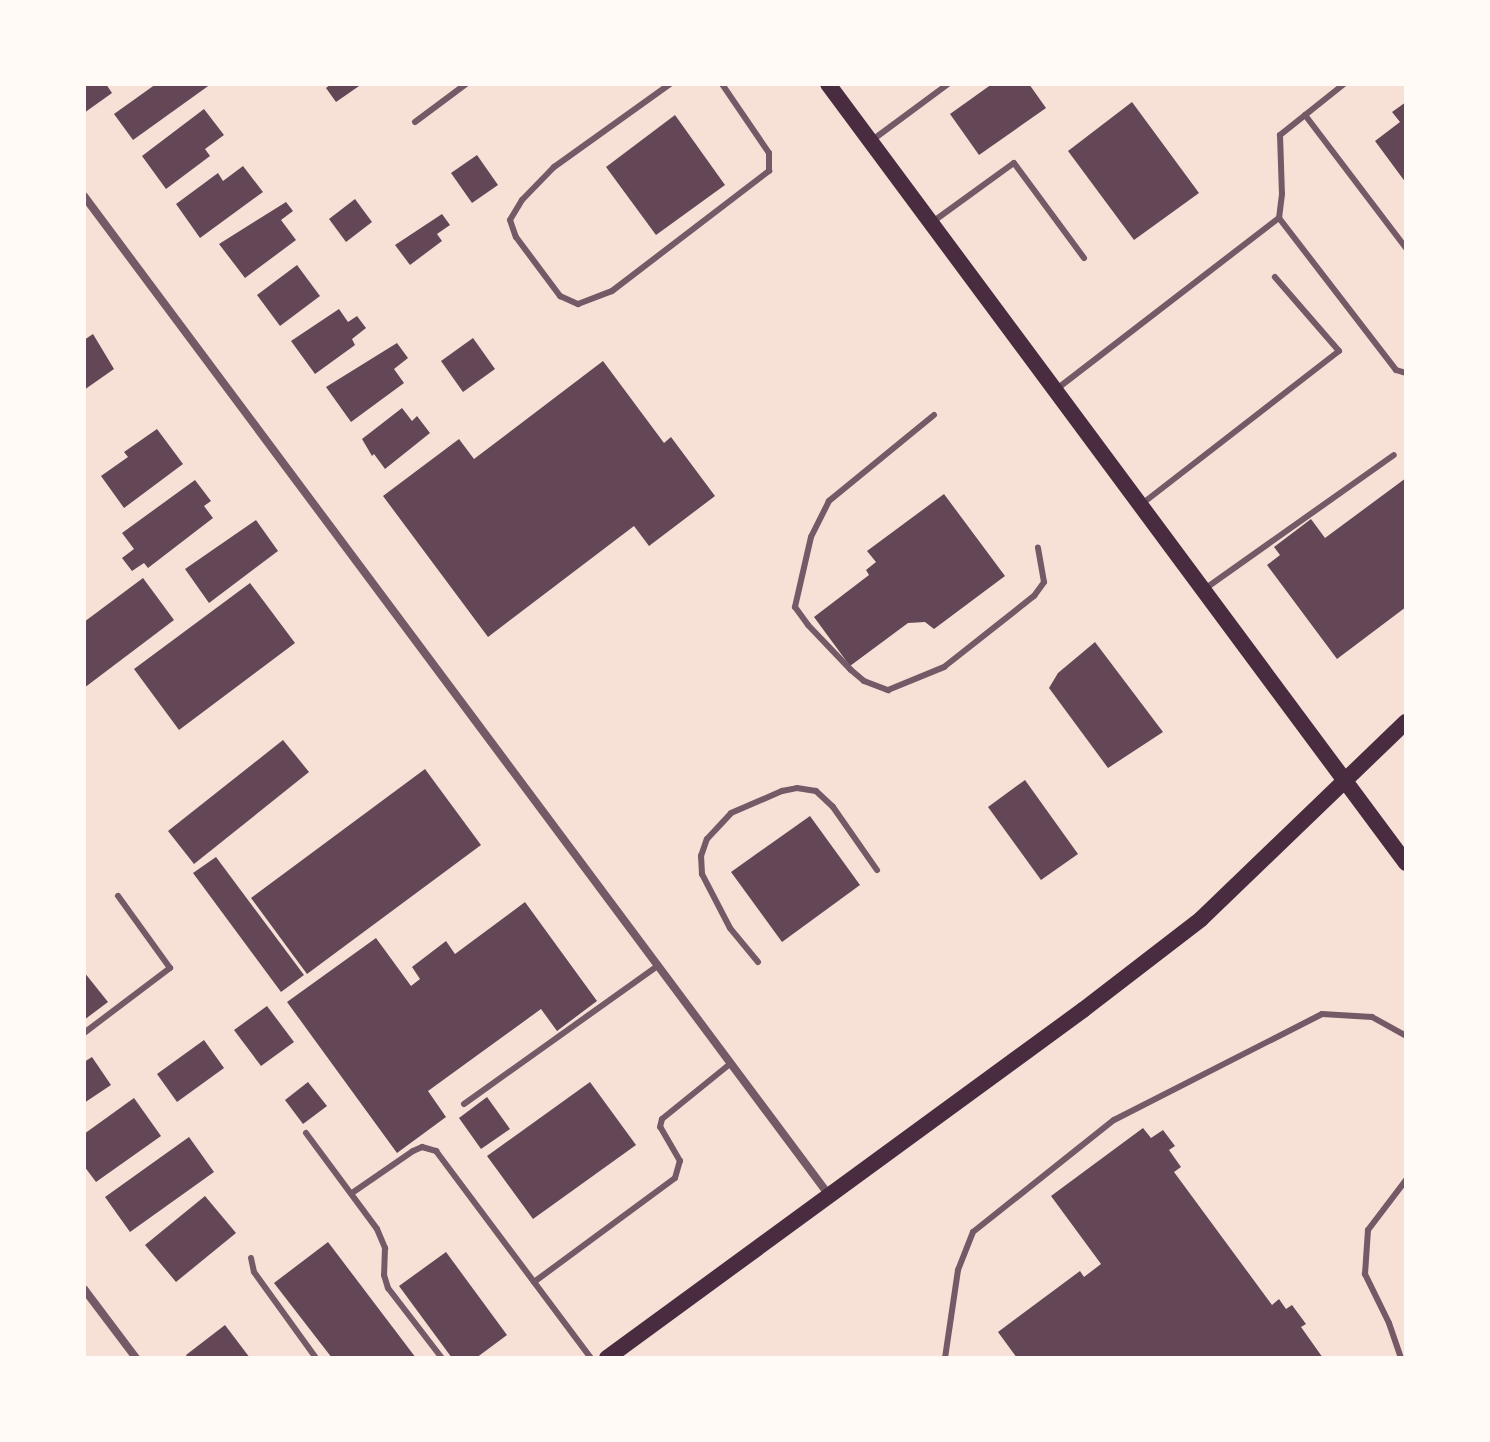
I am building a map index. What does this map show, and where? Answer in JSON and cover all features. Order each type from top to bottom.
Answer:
[{"type":"main road","points":[[828,84],[1406,863]]},
{"type":"main road","points":[[607,1358],[1201,919],[1406,722]]},
{"type":"street","points":[[84,196],[829,1195]]},
{"type":"street","points":[[84,1289],[136,1358]]},
{"type":"lane","points":[[415,122],[466,84]]},
{"type":"lane","points":[[670,84],[554,167],[522,200],[510,220],[516,237],[560,296],[578,304],[612,291],[769,171],[769,153],[722,84]]},
{"type":"lane","points":[[871,141],[948,84]]},
{"type":"lane","points":[[1344,84],[1280,135],[1282,194],[1279,218],[1396,370],[1406,373]]},
{"type":"lane","points":[[1305,115],[1406,248]]},
{"type":"lane","points":[[931,223],[1014,163],[1084,258]]},
{"type":"lane","points":[[1055,391],[1279,218]]},
{"type":"lane","points":[[1140,505],[1339,351],[1275,277]]},
{"type":"lane","points":[[934,415],[829,501],[811,537],[795,607],[851,670],[864,681],[888,690],[944,667],[1034,596],[1044,582],[1038,548]]},
{"type":"lane","points":[[1203,590],[1394,455]]},
{"type":"lane","points":[[758,962],[730,928],[702,874],[701,856],[707,839],[731,813],[782,791],[797,788],[816,791],[833,807],[877,870]]},
{"type":"lane","points":[[84,1033],[170,968],[118,896]]},
{"type":"lane","points":[[464,1104],[656,967]]},
{"type":"lane","points":[[945,1358],[958,1270],[973,1232],[1114,1120],[1322,1014],[1372,1017],[1406,1036]]},
{"type":"lane","points":[[534,1282],[675,1178],[680,1161],[660,1127],[662,1119],[730,1064]]},
{"type":"lane","points":[[306,1133],[377,1229],[385,1248],[388,1288],[442,1358]]},
{"type":"lane","points":[[352,1193],[413,1151],[422,1147],[436,1151],[591,1358]]},
{"type":"lane","points":[[1401,1358],[1389,1323],[1365,1274],[1368,1230],[1406,1180]]},
{"type":"lane","points":[[251,1258],[254,1272],[316,1358]]},
{"type":"building","points":[[84,84],[106,84],[112,93],[84,113]]},
{"type":"building","points":[[156,84],[211,84],[133,140],[114,114]]},
{"type":"building","points":[[331,84],[362,84],[336,102],[326,88]]},
{"type":"building","points":[[992,84],[1029,84],[1046,108],[979,155],[950,114]]},
{"type":"building","points":[[1132,102],[1199,193],[1134,240],[1068,151]]},
{"type":"building","points":[[1406,102],[1406,183],[1375,141],[1400,122],[1392,112]]},
{"type":"building","points":[[204,109],[224,135],[205,149],[210,156],[166,189],[142,156]]},
{"type":"building","points":[[675,115],[725,185],[656,235],[606,167]]},
{"type":"building","points":[[477,155],[498,185],[472,203],[451,173]]},
{"type":"building","points":[[243,166],[263,192],[200,238],[176,204],[218,173],[223,181]]},
{"type":"building","points":[[355,199],[372,222],[346,242],[329,219]]},
{"type":"building","points":[[286,202],[293,211],[281,220],[296,240],[245,278],[219,244]]},
{"type":"building","points":[[442,214],[450,225],[437,234],[442,241],[410,265],[395,245]]},
{"type":"building","points":[[297,265],[320,296],[280,326],[257,295]]},
{"type":"building","points":[[339,309],[348,322],[357,316],[366,328],[352,339],[355,345],[315,374],[291,341]]},
{"type":"building","points":[[93,334],[114,369],[84,390],[84,340]]},
{"type":"building","points":[[473,338],[495,369],[463,392],[441,361]]},
{"type":"building","points":[[397,343],[408,358],[394,369],[404,383],[351,422],[326,387]]},
{"type":"building","points":[[603,361],[664,443],[671,437],[715,496],[649,546],[634,526],[488,637],[383,496],[459,439],[474,459]]},
{"type":"building","points":[[402,408],[412,421],[417,416],[430,433],[385,469],[374,454],[372,456],[362,439]]},
{"type":"building","points":[[157,429],[183,464],[124,508],[101,476],[128,457],[124,452]]},
{"type":"building","points":[[1406,478],[1406,607],[1337,659],[1267,565],[1280,555],[1274,547],[1311,519],[1325,538]]},
{"type":"building","points":[[195,480],[211,501],[204,506],[213,518],[148,568],[144,563],[132,571],[122,558],[134,549],[122,533]]},
{"type":"building","points":[[944,494],[1005,576],[934,629],[925,622],[908,623],[850,666],[814,617],[869,575],[866,570],[876,562],[867,551]]},
{"type":"building","points":[[256,520],[278,551],[209,603],[185,569]]},
{"type":"building","points":[[143,578],[174,620],[84,688],[84,622]]},
{"type":"building","points":[[250,583],[295,643],[179,730],[134,669]]},
{"type":"building","points":[[1095,642],[1163,732],[1108,768],[1049,688],[1058,673]]},
{"type":"building","points":[[283,740],[309,772],[194,864],[168,831]]},
{"type":"building","points":[[425,769],[481,845],[307,974],[251,898]]},
{"type":"building","points":[[1025,780],[1078,854],[1041,880],[988,807]]},
{"type":"building","points":[[810,816],[860,885],[782,942],[731,872]]},
{"type":"building","points":[[216,857],[304,975],[281,992],[193,873]]},
{"type":"building","points":[[525,902],[597,1001],[557,1031],[541,1009],[428,1091],[446,1117],[397,1153],[287,1002],[376,938],[411,986],[420,979],[412,967],[446,941],[455,954]]},
{"type":"building","points":[[84,972],[108,1002],[84,1020]]},
{"type":"building","points":[[267,1006],[294,1042],[261,1066],[234,1030]]},
{"type":"building","points":[[204,1040],[224,1068],[177,1102],[157,1074]]},
{"type":"building","points":[[92,1057],[111,1085],[84,1103],[84,1062]]},
{"type":"building","points":[[308,1082],[327,1106],[303,1124],[285,1100]]},
{"type":"building","points":[[590,1082],[636,1145],[533,1219],[487,1156]]},
{"type":"building","points":[[487,1097],[510,1129],[481,1149],[459,1118]]},
{"type":"building","points":[[134,1098],[161,1136],[96,1182],[84,1166],[84,1134]]},
{"type":"building","points":[[1143,1128],[1151,1138],[1163,1130],[1175,1146],[1169,1150],[1181,1167],[1174,1172],[1272,1305],[1279,1299],[1286,1309],[1292,1305],[1306,1324],[1301,1327],[1323,1358],[1017,1358],[998,1332],[1080,1271],[1084,1277],[1101,1264],[1051,1196]]},
{"type":"building","points":[[189,1137],[214,1172],[130,1232],[105,1197]]},
{"type":"building","points":[[205,1196],[236,1233],[176,1282],[145,1245]]},
{"type":"building","points":[[328,1242],[416,1358],[332,1358],[274,1283]]},
{"type":"building","points":[[446,1252],[507,1335],[476,1358],[452,1358],[399,1286]]},
{"type":"building","points":[[225,1325],[250,1358],[188,1358],[186,1355]]}]
